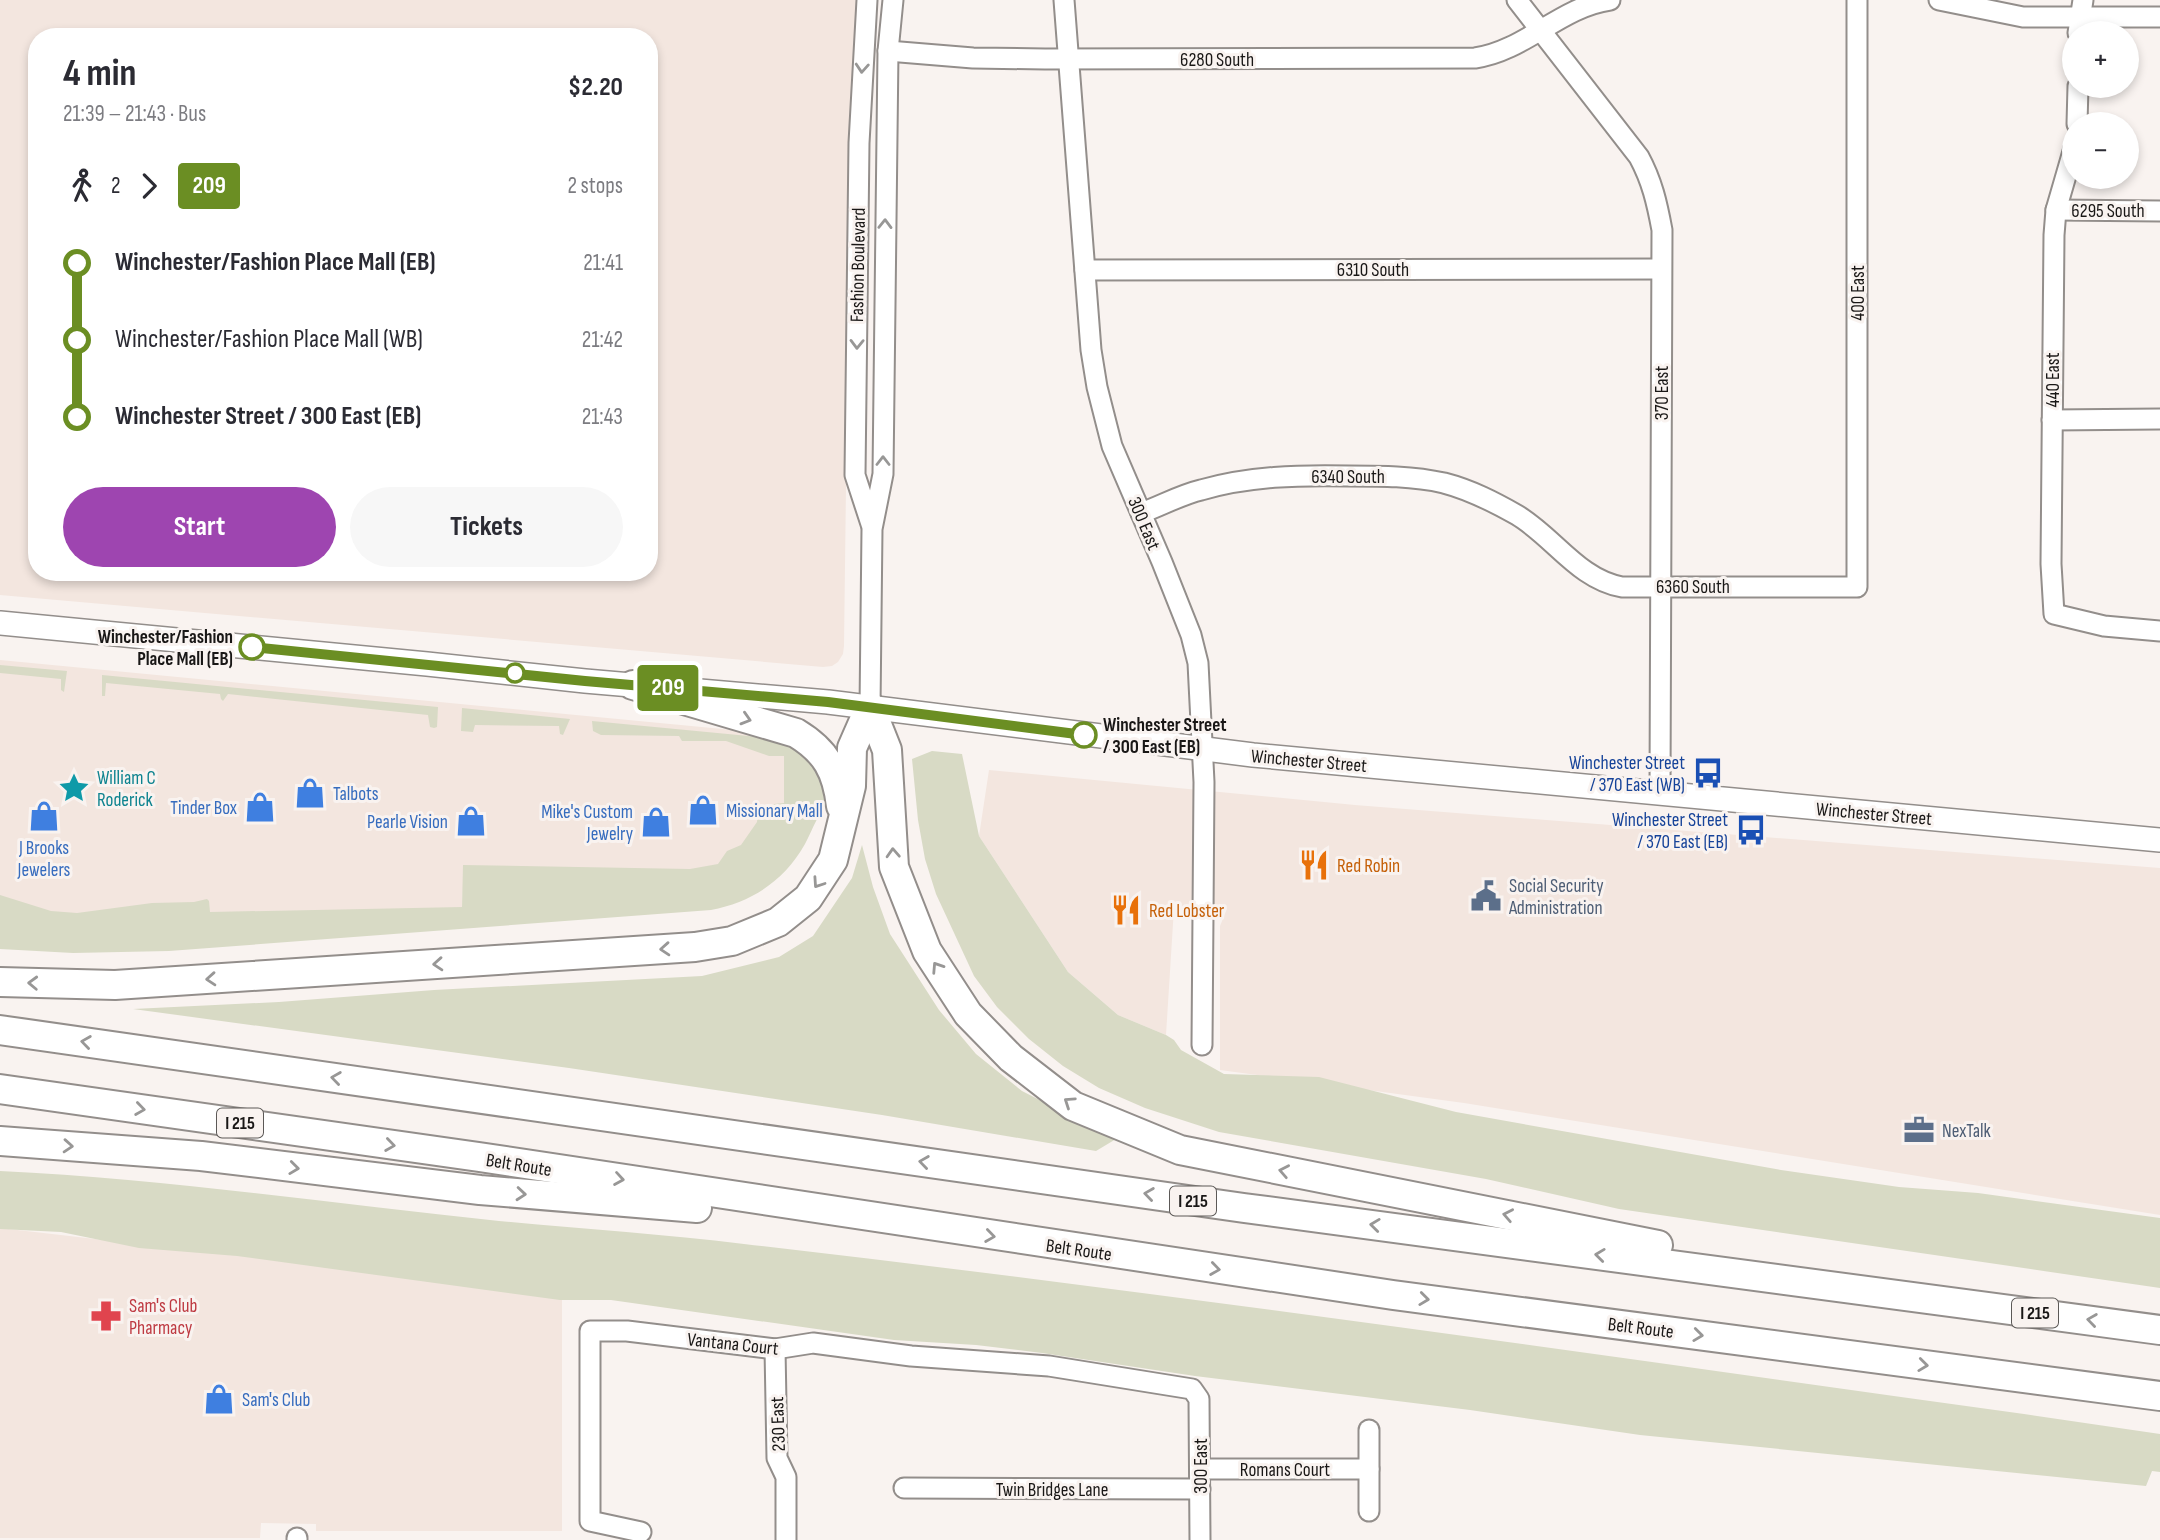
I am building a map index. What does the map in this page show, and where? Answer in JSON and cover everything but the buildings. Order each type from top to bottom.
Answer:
[{"type":"highway","points":[[633,685],[796,733],[807,740],[823,755],[835,774],[843,821]]},
{"type":"highway","points":[[0,982],[115,985],[695,947],[732,941],[778,922],[808,898],[833,860],[851,786],[852,748],[870,707]]},
{"type":"highway","points":[[870,707],[887,750],[894,867],[927,951],[968,1014],[1011,1058],[1073,1106],[1180,1150],[1911,1296]]},
{"type":"highway","name":"I 215","points":[[0,1030],[1244,1208],[2160,1330]]},
{"type":"highway","name":"Belt Route","points":[[0,1089],[479,1157],[1393,1295],[2160,1395]]},
{"type":"highway","points":[[0,1141],[201,1156],[480,1190],[941,1228]]},
{"type":"main road","name":"Winchester Street","points":[[0,623],[870,707],[1202,750],[2160,840]]},
{"type":"street","name":"Fashion Boulevard","points":[[867,0],[859,143],[855,475],[872,528]]},
{"type":"street","name":"Fashion Boulevard","points":[[870,707],[872,528],[883,474],[888,51],[893,0]]},
{"type":"street","name":"300 East","points":[[1064,0],[1091,351],[1100,400],[1112,446],[1163,562],[1193,644],[1200,680],[1202,1045]]},
{"type":"street","name":"370 East","points":[[1517,0],[1639,157],[1656,196],[1662,230],[1660,792]]},
{"type":"street","name":"6280 South","points":[[888,51],[973,58],[1475,58],[1508,49],[1583,7],[1610,0]]},
{"type":"street","name":"400 East","points":[[1857,0],[1857,587]]},
{"type":"street","points":[[1939,0],[2023,17],[2160,17]]},
{"type":"street","name":"440 East","points":[[2062,189],[2056,210],[2053,266],[2050,564],[2054,614],[2104,626],[2160,631]]},
{"type":"street","name":"6295 South","points":[[2056,210],[2160,211]]},
{"type":"street","name":"6310 South","points":[[1085,270],[1661,269]]},
{"type":"street","points":[[2052,420],[2160,419]]},
{"type":"street","name":"6340 South","points":[[1141,513],[1197,491],[1258,477],[1413,477],[1447,484],[1487,498],[1547,537]]},
{"type":"street","name":"6360 South","points":[[1547,537],[1582,570],[1607,584],[1622,587],[1857,587]]},
{"type":"street","name":"Vantana Court","points":[[640,1532],[590,1521],[590,1331],[627,1331],[775,1349],[813,1343],[911,1356],[1049,1366],[1183,1386],[1196,1393]]},
{"type":"street","name":"230 East","points":[[775,1349],[777,1458],[786,1477],[786,1540]]},
{"type":"street","name":"300 East","points":[[1196,1393],[1199,1399],[1200,1540]]},
{"type":"street","points":[[1369,1430],[1369,1511]]},
{"type":"street","name":"Romans Court","points":[[1200,1469],[1369,1469]]},
{"type":"street","name":"Twin Bridges Lane","points":[[904,1488],[1200,1489]]},
{"type":"shaded area","points":[[0,0],[857,0],[851,89],[844,646],[838,662],[823,667],[0,595]]},
{"type":"shaded area","points":[[0,660],[787,737],[796,802],[740,865],[463,889],[462,907],[443,912],[65,917],[0,908]]},
{"type":"shaded area","points":[[989,770],[1355,805],[2160,868],[2160,1215],[1464,1103],[1220,1070],[1220,926],[1226,911],[1174,908],[1166,1035],[1118,1015],[1068,972],[979,836]]},
{"type":"shaded area","points":[[0,1228],[243,1256],[562,1299],[562,1531],[316,1531],[316,1524],[261,1523],[260,1538],[0,1538]]},
{"type":"green space","points":[[0,665],[67,671],[64,692],[61,690],[61,679],[0,673]]},
{"type":"green space","points":[[102,675],[438,707],[437,727],[430,727],[428,715],[228,694],[223,701],[220,694],[106,683],[105,696],[102,696]]},
{"type":"green space","points":[[462,708],[570,719],[563,735],[560,734],[559,726],[475,725],[473,732],[461,731]]},
{"type":"green space","points":[[592,721],[786,742],[812,756],[832,798],[820,814],[797,857],[777,879],[740,902],[711,910],[169,951],[73,953],[0,949],[0,895],[51,911],[77,913],[207,899],[210,912],[462,907],[463,865],[690,869],[718,864],[727,851],[741,845],[757,822],[758,811],[760,817],[773,817],[774,804],[784,803],[784,756],[769,756],[726,741],[682,741],[679,736],[601,735],[593,731]]},
{"type":"green space","points":[[932,751],[962,754],[979,836],[1068,972],[1118,1015],[1166,1035],[1174,1040],[1181,1050],[1224,1074],[1319,1077],[1456,1112],[1781,1170],[2160,1218],[2160,1288],[1619,1209],[1486,1179],[1219,1132],[1145,1108],[1099,1088],[1063,1066],[1029,1039],[997,1007],[974,976],[936,894],[925,859],[912,759]]},
{"type":"green space","points":[[862,845],[873,887],[890,934],[939,1010],[976,1054],[1022,1091],[1116,1139],[1096,1151],[882,1115],[569,1068],[133,1009],[702,976],[779,957],[813,936],[852,878]]},
{"type":"green space","points":[[0,1171],[188,1186],[499,1221],[744,1244],[1225,1304],[1704,1369],[2160,1434],[2160,1472],[2152,1471],[2146,1486],[1640,1435],[1042,1353],[976,1345],[894,1340],[611,1300],[560,1300],[237,1256],[139,1248],[61,1232],[0,1229]]},
{"type":"bus line","name":"209","points":[[252,647],[585,681],[828,702],[1084,735]]},
{"type":"place","name":"Winchester/Fashion Place Mall (EB)","points":[[252,647]]},
{"type":"place","name":"Winchester Street / 300 East (EB)","points":[[1084,735]]},
{"type":"place","name":"Winchester Street / 370 East (WB)","points":[[1708,773]]},
{"type":"place","name":"William C Roderick","points":[[74,788]]},
{"type":"place","name":"Talbots","points":[[310,793]]},
{"type":"place","name":"Tinder Box","points":[[260,807]]},
{"type":"place","name":"Missionary Mall","points":[[703,810]]},
{"type":"place","name":"J Brooks Jewelers","points":[[44,816]]},
{"type":"place","name":"Pearle Vision","points":[[471,821]]},
{"type":"place","name":"Mike's Custom Jewelry","points":[[656,822]]},
{"type":"place","name":"Winchester Street / 370 East (EB)","points":[[1751,830]]},
{"type":"place","name":"Red Robin","points":[[1314,865]]},
{"type":"place","name":"Social Security Administration","points":[[1486,896]]},
{"type":"place","name":"Red Lobster","points":[[1126,910]]},
{"type":"place","name":"NexTalk","points":[[1919,1130]]},
{"type":"place","name":"Sam's Club Pharmacy","points":[[106,1316]]},
{"type":"place","name":"Sam's Club","points":[[219,1399]]}]
